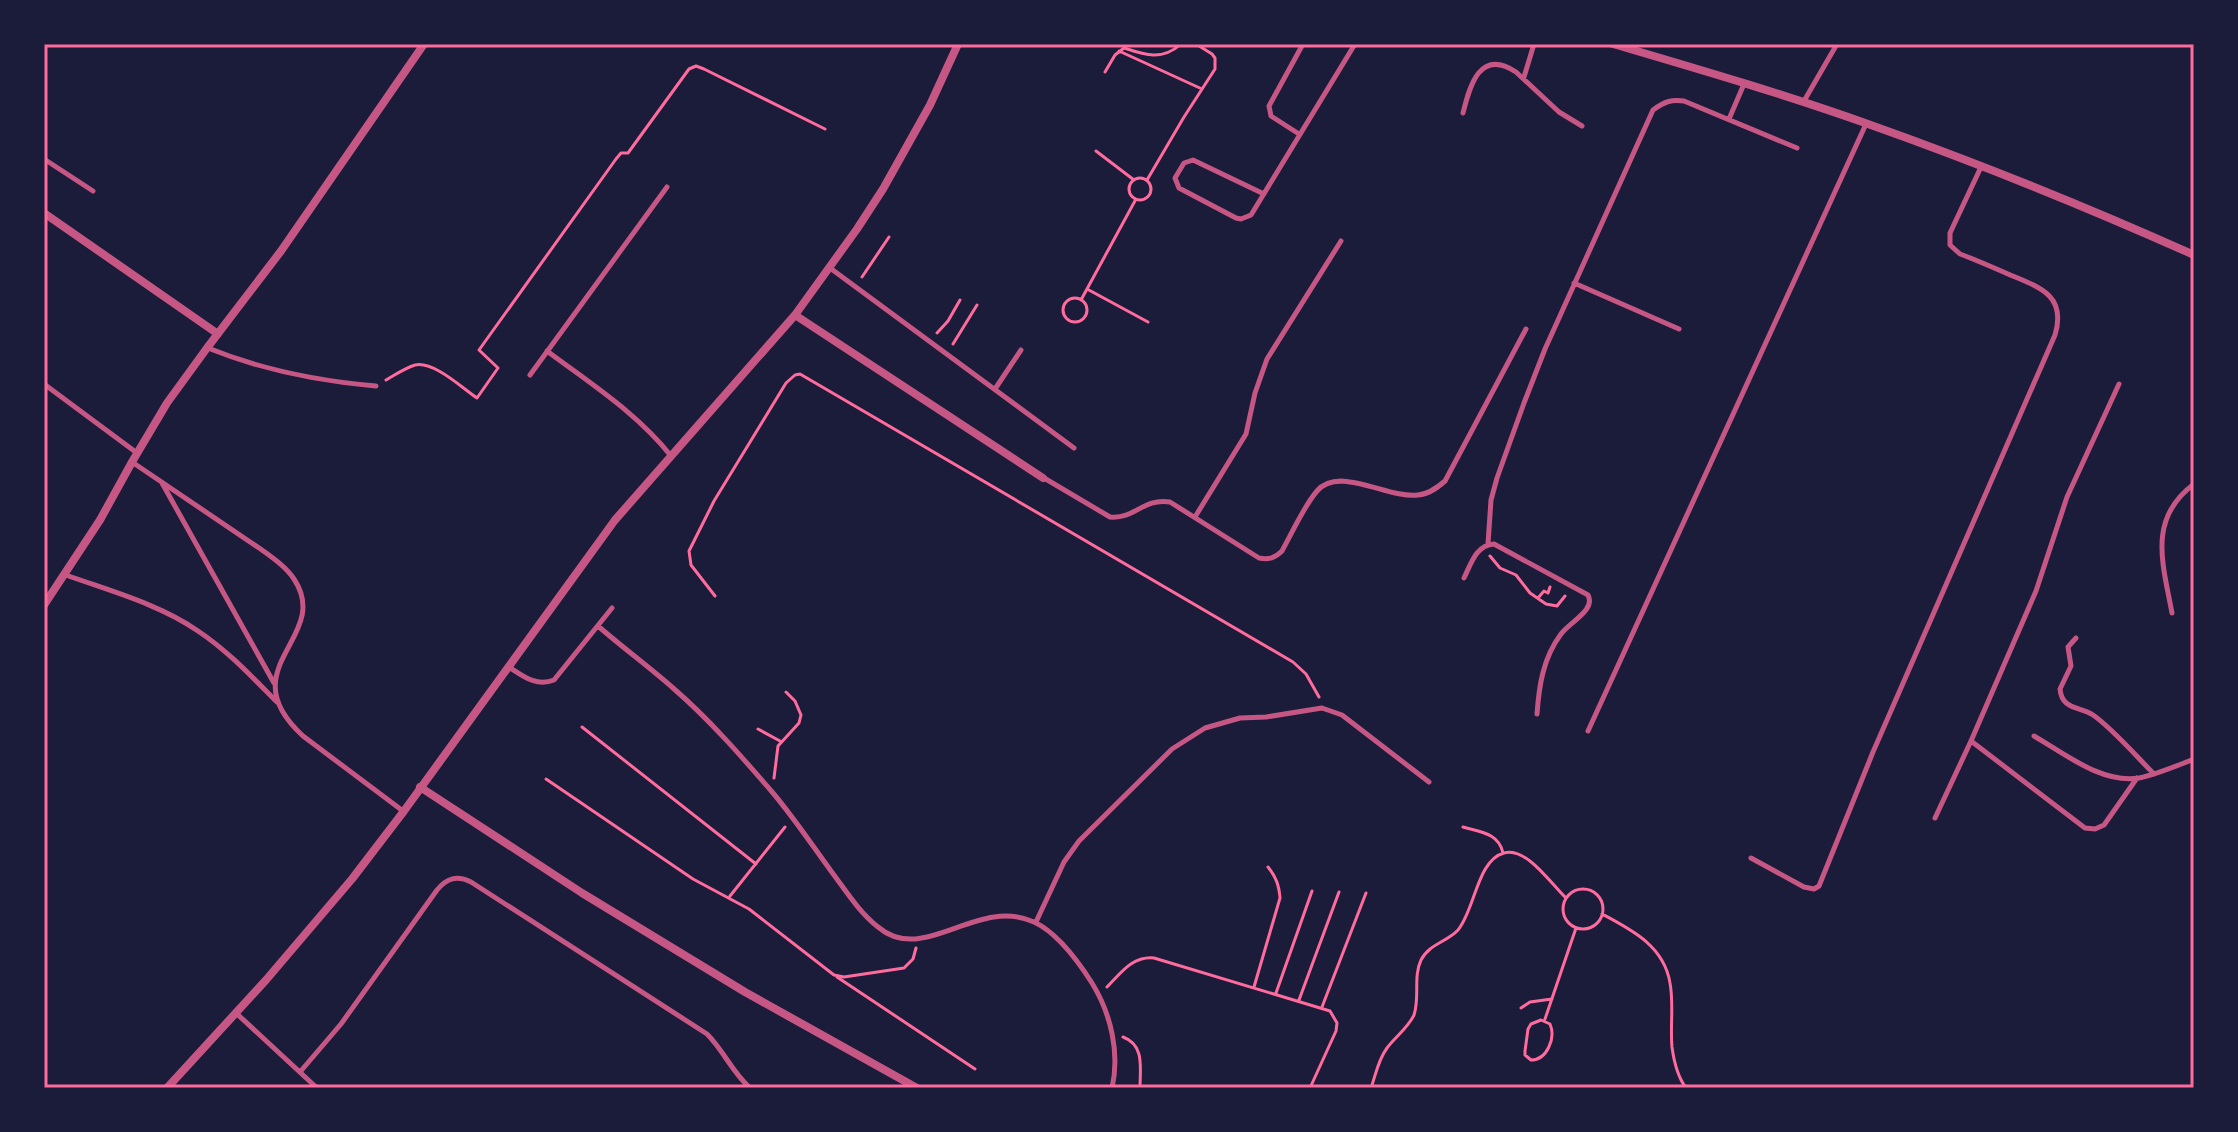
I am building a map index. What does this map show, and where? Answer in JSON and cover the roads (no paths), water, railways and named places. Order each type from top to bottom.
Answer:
[{"type":"street","points":[[44,605],[100,520],[167,403],[281,251],[424,44]]},
{"type":"street","points":[[167,1088],[318,920],[404,811],[615,520],[795,315],[883,189],[930,105],[958,44]]},
{"type":"street","points":[[1613,44],[1866,123],[2092,210],[2194,255]]},
{"type":"street","points":[[44,213],[218,334]]},
{"type":"street","points":[[795,315],[1043,478]]},
{"type":"street","points":[[420,787],[582,893],[731,984],[917,1088]]},
{"type":"lane","points":[[1299,134],[1271,116],[1269,106],[1303,44]]},
{"type":"lane","points":[[1264,194],[1193,160],[1184,163],[1175,178],[1179,188],[1241,219],[1251,215],[1264,194],[1299,134],[1355,44]]},
{"type":"lane","points":[[1524,77],[1534,44]]},
{"type":"lane","points":[[1804,102],[1837,44]]},
{"type":"lane","points":[[1463,113],[1477,73],[1497,65],[1508,67],[1524,77],[1559,112],[1582,126]]},
{"type":"lane","points":[[1729,119],[1745,83]]},
{"type":"lane","points":[[1488,544],[1488,522],[1497,478],[1540,363],[1653,110],[1673,99],[1684,101],[1797,148]]},
{"type":"lane","points":[[1588,731],[1866,123]]},
{"type":"lane","points":[[44,159],[93,191]]},
{"type":"lane","points":[[1751,858],[1804,887],[1819,886],[1873,752],[2055,335],[2059,322],[2057,308],[2050,296],[2039,287],[1960,254],[1950,245],[1950,233],[1982,166]]},
{"type":"lane","points":[[530,375],[667,187]]},
{"type":"lane","points":[[1195,517],[1246,434],[1267,359],[1341,241]]},
{"type":"lane","points":[[829,267],[1074,448]]},
{"type":"lane","points":[[1574,283],[1679,329]]},
{"type":"lane","points":[[1043,478],[1110,517],[1122,518],[1157,500],[1170,502],[1259,558],[1276,557],[1317,490],[1328,483],[1341,480],[1405,496],[1434,490],[1445,481],[1526,329]]},
{"type":"lane","points":[[207,348],[290,374],[376,386]]},
{"type":"lane","points":[[995,389],[1021,350]]},
{"type":"lane","points":[[547,351],[624,408],[671,456]]},
{"type":"lane","points":[[1935,818],[2036,591],[2067,497],[2119,384]]},
{"type":"lane","points":[[44,395],[46,386],[137,453]]},
{"type":"lane","points":[[132,462],[262,550],[295,580],[302,601],[301,623],[280,663],[274,683]]},
{"type":"lane","points":[[162,482],[274,683],[278,703]]},
{"type":"lane","points":[[2172,613],[2162,554],[2162,528],[2173,505],[2194,484]]},
{"type":"lane","points":[[1464,578],[1477,553],[1488,544],[1494,544],[1588,595],[1591,603],[1552,648],[1541,679],[1537,714]]},
{"type":"lane","points":[[66,575],[169,614],[197,630],[220,647],[278,703],[288,721],[303,736],[404,811]]},
{"type":"lane","points":[[508,667],[537,683],[554,680],[612,608]]},
{"type":"lane","points":[[598,626],[711,723],[773,793],[864,915],[881,931],[903,939],[925,939],[976,919],[996,915],[1016,916],[1036,922],[1052,934],[1079,964],[1105,1009],[1115,1058],[1112,1088]]},
{"type":"lane","points":[[2076,638],[2068,647],[2071,666],[2060,689],[2064,702],[2095,717],[2154,774]]},
{"type":"lane","points":[[1036,922],[1064,862],[1079,841],[1172,749],[1205,728],[1223,722],[1322,708],[1342,715],[1429,782]]},
{"type":"lane","points":[[2034,736],[2101,773],[2119,778],[2154,774],[2194,759]]},
{"type":"lane","points":[[1971,741],[2085,828],[2095,829],[2104,825],[2137,778]]},
{"type":"lane","points":[[300,1072],[341,1024],[437,890],[449,880],[457,878],[471,882],[707,1034],[723,1052],[736,1075],[750,1088]]},
{"type":"lane","points":[[236,1013],[313,1087]]}]
